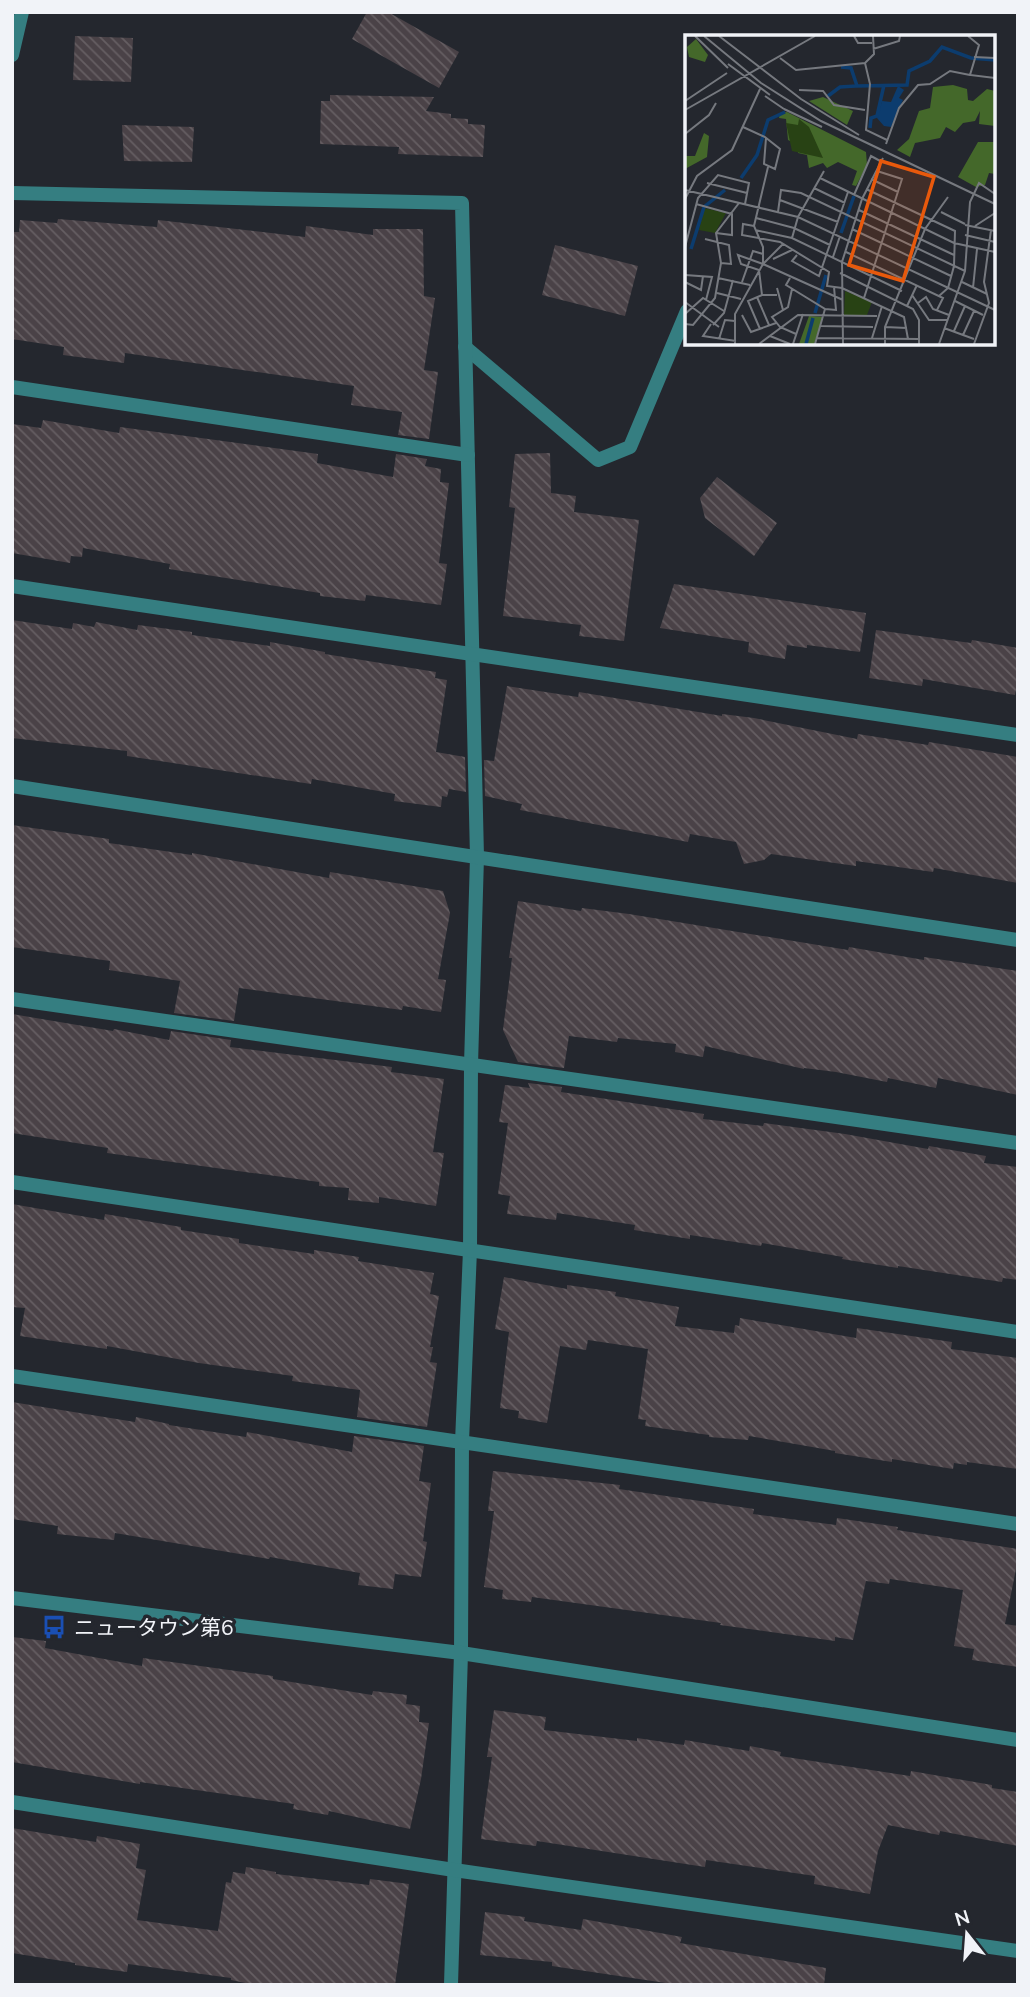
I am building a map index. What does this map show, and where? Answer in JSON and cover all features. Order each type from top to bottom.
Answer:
[{"type":"street","points":[[12,55],[22,12]]},
{"type":"street","points":[[12,193],[462,203],[477,857],[471,1065],[470,1250],[463,1442],[461,1654],[451,1985]]},
{"type":"street","points":[[466,346],[598,460],[630,447],[685,316]]},
{"type":"street","points":[[12,387],[468,455]]},
{"type":"street","points":[[12,586],[1018,735]]},
{"type":"street","points":[[12,786],[1018,940]]},
{"type":"street","points":[[12,999],[1018,1143]]},
{"type":"street","points":[[12,1182],[1018,1332]]},
{"type":"street","points":[[12,1376],[1018,1524]]},
{"type":"street","points":[[12,1598],[461,1654],[1018,1740]]},
{"type":"street","points":[[12,1802],[454,1870],[1018,1951]]},
{"type":"building","points":[[367,12],[388,12],[459,52],[439,88],[352,39]]},
{"type":"building","points":[[75,36],[133,38],[131,82],[73,80]]},
{"type":"building","points":[[330,95],[434,97],[426,111],[451,114],[451,118],[468,119],[468,124],[485,125],[483,157],[398,154],[399,147],[320,144],[321,101],[330,101]]},
{"type":"building","points":[[122,125],[194,127],[192,162],[124,161]]},
{"type":"building","points":[[58,219],[157,227],[158,220],[305,237],[306,226],[373,235],[373,229],[423,229],[424,296],[435,298],[424,370],[438,372],[429,439],[398,435],[402,412],[351,405],[354,386],[125,353],[124,363],[63,355],[64,347],[12,339],[12,232],[19,232],[20,220],[57,223]]},
{"type":"building","points":[[555,245],[638,266],[625,316],[542,295]]},
{"type":"building","points":[[43,420],[119,433],[120,427],[318,454],[317,463],[393,477],[396,454],[427,459],[425,466],[441,469],[440,482],[449,483],[439,563],[447,564],[441,605],[366,595],[365,601],[320,596],[320,593],[169,569],[170,564],[83,548],[82,557],[71,556],[70,563],[12,553],[12,424],[41,428]]},
{"type":"building","points":[[550,453],[551,493],[576,496],[574,512],[639,520],[624,641],[579,636],[581,625],[503,616],[515,508],[509,507],[515,454]]},
{"type":"building","points":[[717,477],[777,523],[754,556],[705,518],[700,498]]},
{"type":"building","points":[[674,584],[866,613],[860,652],[787,645],[785,659],[748,652],[749,642],[660,628]]},
{"type":"building","points":[[12,620],[72,629],[73,623],[94,627],[96,622],[137,630],[138,625],[270,646],[270,642],[436,672],[435,678],[447,680],[436,752],[465,757],[466,792],[449,789],[447,797],[442,796],[441,807],[394,801],[395,794],[312,779],[311,784],[127,756],[127,751],[12,738]]},
{"type":"building","points":[[876,630],[971,643],[972,640],[1018,648],[1015,695],[923,679],[922,686],[869,678]]},
{"type":"building","points":[[507,686],[578,697],[579,692],[722,716],[754,718],[857,739],[858,734],[928,745],[929,742],[1018,757],[1018,883],[934,868],[933,872],[856,861],[856,866],[771,854],[764,860],[744,864],[736,842],[690,834],[688,842],[520,810],[522,804],[485,796],[484,760],[494,761]]},
{"type":"building","points":[[12,825],[109,839],[109,843],[192,853],[329,878],[330,872],[443,891],[450,913],[438,979],[446,980],[441,1012],[403,1006],[402,1010],[239,988],[234,1021],[174,1013],[180,981],[109,970],[110,961],[12,947]]},
{"type":"building","points":[[518,901],[581,911],[582,908],[629,914],[848,950],[849,947],[924,960],[924,957],[1018,971],[1018,1095],[938,1078],[936,1088],[888,1078],[887,1082],[804,1069],[705,1046],[703,1057],[675,1052],[676,1044],[618,1038],[617,1042],[569,1036],[564,1068],[518,1062],[503,1030],[512,958],[509,958]]},
{"type":"building","points":[[12,1014],[169,1040],[171,1031],[231,1040],[230,1047],[392,1067],[391,1072],[444,1079],[433,1152],[444,1153],[436,1206],[379,1197],[379,1203],[348,1200],[349,1188],[319,1186],[319,1182],[107,1153],[108,1148],[12,1133]]},
{"type":"building","points":[[528,1083],[562,1087],[561,1092],[704,1114],[703,1119],[763,1126],[764,1123],[928,1149],[929,1146],[986,1156],[984,1163],[1018,1167],[1018,1280],[1003,1278],[1002,1282],[898,1268],[762,1243],[761,1246],[690,1235],[690,1239],[634,1230],[635,1225],[557,1213],[556,1220],[507,1214],[510,1196],[498,1194],[508,1123],[499,1122],[505,1085],[530,1088]]},
{"type":"building","points":[[12,1204],[104,1220],[105,1214],[239,1239],[239,1243],[314,1254],[314,1250],[359,1257],[358,1261],[434,1273],[430,1294],[439,1296],[430,1362],[437,1363],[427,1427],[357,1417],[360,1390],[292,1381],[293,1376],[199,1363],[107,1346],[107,1349],[20,1336],[25,1308],[12,1307]]},
{"type":"building","points":[[504,1277],[567,1289],[567,1285],[616,1292],[615,1296],[679,1307],[675,1326],[734,1333],[740,1318],[856,1338],[857,1328],[952,1342],[951,1349],[1018,1358],[1018,1469],[967,1462],[967,1465],[954,1463],[953,1469],[892,1459],[892,1462],[749,1436],[748,1440],[709,1437],[645,1426],[646,1420],[638,1419],[648,1349],[588,1340],[586,1350],[560,1346],[547,1423],[518,1418],[519,1411],[500,1408],[509,1332],[495,1329]]},
{"type":"building","points":[[12,1402],[135,1422],[136,1417],[246,1437],[247,1432],[352,1452],[354,1436],[424,1446],[419,1481],[431,1483],[423,1541],[427,1542],[421,1577],[395,1574],[393,1589],[358,1585],[360,1573],[115,1533],[114,1540],[57,1534],[58,1526],[12,1519]]},
{"type":"building","points":[[493,1471],[620,1485],[619,1489],[754,1509],[753,1514],[836,1525],[837,1518],[1018,1549],[1005,1624],[1018,1626],[1018,1667],[972,1660],[974,1649],[954,1646],[963,1590],[890,1579],[889,1584],[866,1581],[853,1640],[835,1637],[835,1641],[532,1597],[531,1602],[502,1599],[503,1590],[484,1587],[494,1511],[488,1511]]},
{"type":"building","points":[[12,1637],[46,1641],[45,1648],[142,1666],[143,1658],[273,1676],[273,1679],[372,1695],[373,1691],[407,1695],[406,1704],[420,1706],[419,1722],[429,1723],[410,1829],[329,1811],[328,1815],[293,1809],[294,1804],[140,1784],[12,1762]]},
{"type":"building","points":[[494,1710],[546,1717],[544,1730],[684,1745],[685,1740],[749,1751],[750,1746],[781,1752],[780,1756],[910,1776],[911,1771],[992,1785],[992,1788],[1018,1792],[1018,1846],[940,1831],[939,1835],[888,1825],[878,1851],[870,1894],[814,1884],[815,1876],[706,1860],[705,1867],[537,1841],[536,1846],[481,1839],[492,1757],[487,1757]]},
{"type":"building","points":[[12,1828],[96,1842],[97,1836],[140,1844],[136,1868],[146,1870],[137,1920],[218,1931],[226,1882],[231,1883],[233,1872],[245,1874],[246,1867],[276,1874],[369,1885],[370,1879],[409,1884],[395,1985],[255,1985],[231,1978],[128,1964],[127,1972],[12,1953]]},
{"type":"building","points":[[485,1912],[525,1917],[524,1921],[581,1930],[583,1919],[682,1937],[680,1943],[826,1968],[824,1985],[679,1985],[552,1966],[552,1962],[480,1955]]},
{"type":"place","name":"ニュータウン第6","points":[[54,1627]]}]
